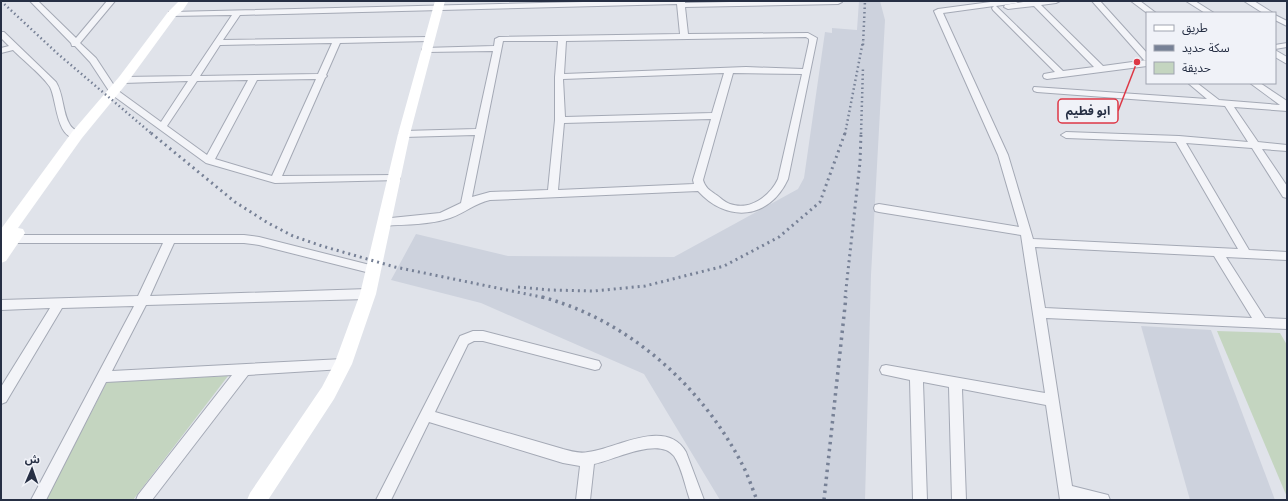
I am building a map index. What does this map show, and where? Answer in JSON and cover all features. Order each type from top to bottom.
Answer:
[{"type":"street","points":[[34,1],[46,4],[75,44],[98,67],[114,92],[209,161],[275,180],[394,178]]},
{"type":"street","points":[[75,44],[111,1]]},
{"type":"street","points":[[172,14],[172,8],[177,1]]},
{"type":"street","points":[[1,257],[5,237],[77,135],[101,105],[114,92],[172,14],[184,1]]},
{"type":"street","points":[[291,10],[296,1]]},
{"type":"street","points":[[941,15],[1016,1]]},
{"type":"street","points":[[941,15],[1035,2],[1056,1]]},
{"type":"street","points":[[1096,1],[1146,57]]},
{"type":"street","points":[[1134,1],[1150,12]]},
{"type":"street","points":[[1190,1],[1208,12]]},
{"type":"street","points":[[1248,1],[1267,12]]},
{"type":"street","points":[[172,14],[439,4],[838,2]]},
{"type":"street","points":[[1035,2],[1101,69]]},
{"type":"street","points":[[681,3],[684,36]]},
{"type":"street","points":[[257,500],[328,393],[343,364],[368,294],[404,134],[439,4]]},
{"type":"street","points":[[996,8],[1062,74]]},
{"type":"street","points":[[162,127],[238,12]]},
{"type":"street","points":[[941,15],[1003,155],[1029,243],[1067,496],[1103,500]]},
{"type":"street","points":[[1276,17],[1287,24]]},
{"type":"street","points":[[1,34],[54,84],[58,92],[64,124],[70,131],[77,135]]},
{"type":"street","points":[[466,203],[479,132],[499,39],[808,35],[813,38],[813,42],[783,179],[774,194],[758,205],[737,210],[724,206],[700,187],[698,180],[729,71]]},
{"type":"street","points":[[553,193],[560,120],[559,77],[562,38]]},
{"type":"street","points":[[275,180],[323,76],[337,41]]},
{"type":"street","points":[[217,43],[337,41],[498,48]]},
{"type":"street","points":[[1276,47],[1287,45]]},
{"type":"street","points":[[1,51],[13,46]]},
{"type":"street","points":[[1276,54],[1287,61]]},
{"type":"street","points":[[1047,76],[1146,63]]},
{"type":"street","points":[[559,77],[773,70],[806,72]]},
{"type":"street","points":[[123,80],[323,76]]},
{"type":"street","points":[[209,161],[254,77]]},
{"type":"street","points":[[1193,84],[1217,103]]},
{"type":"street","points":[[1256,84],[1287,105]]},
{"type":"street","points":[[1037,89],[1287,108]]},
{"type":"street","points":[[5,237],[106,110],[114,92]]},
{"type":"street","points":[[1228,104],[1287,194]]},
{"type":"street","points":[[560,120],[716,116]]},
{"type":"street","points":[[404,134],[479,132]]},
{"type":"street","points":[[1066,135],[1179,139],[1287,148]]},
{"type":"street","points":[[1179,139],[1246,254]]},
{"type":"street","points":[[385,222],[441,217],[452,213],[476,198],[490,196],[700,187]]},
{"type":"street","points":[[879,208],[1026,232]]},
{"type":"street","points":[[5,237],[252,240],[374,270]]},
{"type":"street","points":[[38,500],[103,377],[142,300],[170,240]]},
{"type":"street","points":[[1029,243],[1287,256]]},
{"type":"street","points":[[1217,252],[1262,323]]},
{"type":"street","points":[[1,305],[368,294]]},
{"type":"street","points":[[1,398],[59,303]]},
{"type":"street","points":[[1039,313],[1262,323],[1285,326]]},
{"type":"street","points":[[383,500],[464,340],[473,336],[483,336],[595,365]]},
{"type":"street","points":[[103,377],[343,364]]},
{"type":"street","points":[[143,500],[245,369]]},
{"type":"street","points":[[886,370],[1052,400]]},
{"type":"street","points":[[916,376],[920,500]]},
{"type":"street","points":[[955,383],[959,500]]},
{"type":"street","points":[[426,415],[563,456],[588,459],[650,442],[664,442],[670,444],[678,451],[697,500]]},
{"type":"street","points":[[584,500],[588,459]]},
{"type":"shaded area","points":[[859,1],[880,1],[885,20],[871,275],[865,500],[720,500],[644,374],[481,303],[391,280],[416,234],[508,256],[674,257],[798,189],[804,178],[825,32],[832,33],[832,28],[857,30]]},
{"type":"shaded area","points":[[1141,326],[1211,330],[1275,500],[1190,500]]},
{"type":"green space","points":[[1217,331],[1280,333],[1287,345],[1287,497]]},
{"type":"green space","points":[[228,376],[133,500],[46,500],[107,382]]},
{"type":"railway","points":[[1,1],[58,54],[152,134]]},
{"type":"railway","points":[[863,45],[865,1]]},
{"type":"railway","points":[[845,134],[863,41]]},
{"type":"railway","points":[[861,134],[863,67]]},
{"type":"railway","points":[[151,133],[235,202],[268,223],[293,236],[395,267],[543,297]]},
{"type":"railway","points":[[518,287],[550,290],[594,291],[645,286],[724,266],[779,237],[820,202],[845,133]]},
{"type":"railway","points":[[845,298],[860,162],[861,133]]},
{"type":"railway","points":[[543,297],[574,308],[604,322],[632,339],[659,360],[706,408],[725,435],[744,468],[757,500]]},
{"type":"railway","points":[[824,500],[846,297]]},
{"type":"place","name":"ابو فطيم","points":[[1137,62]]}]
